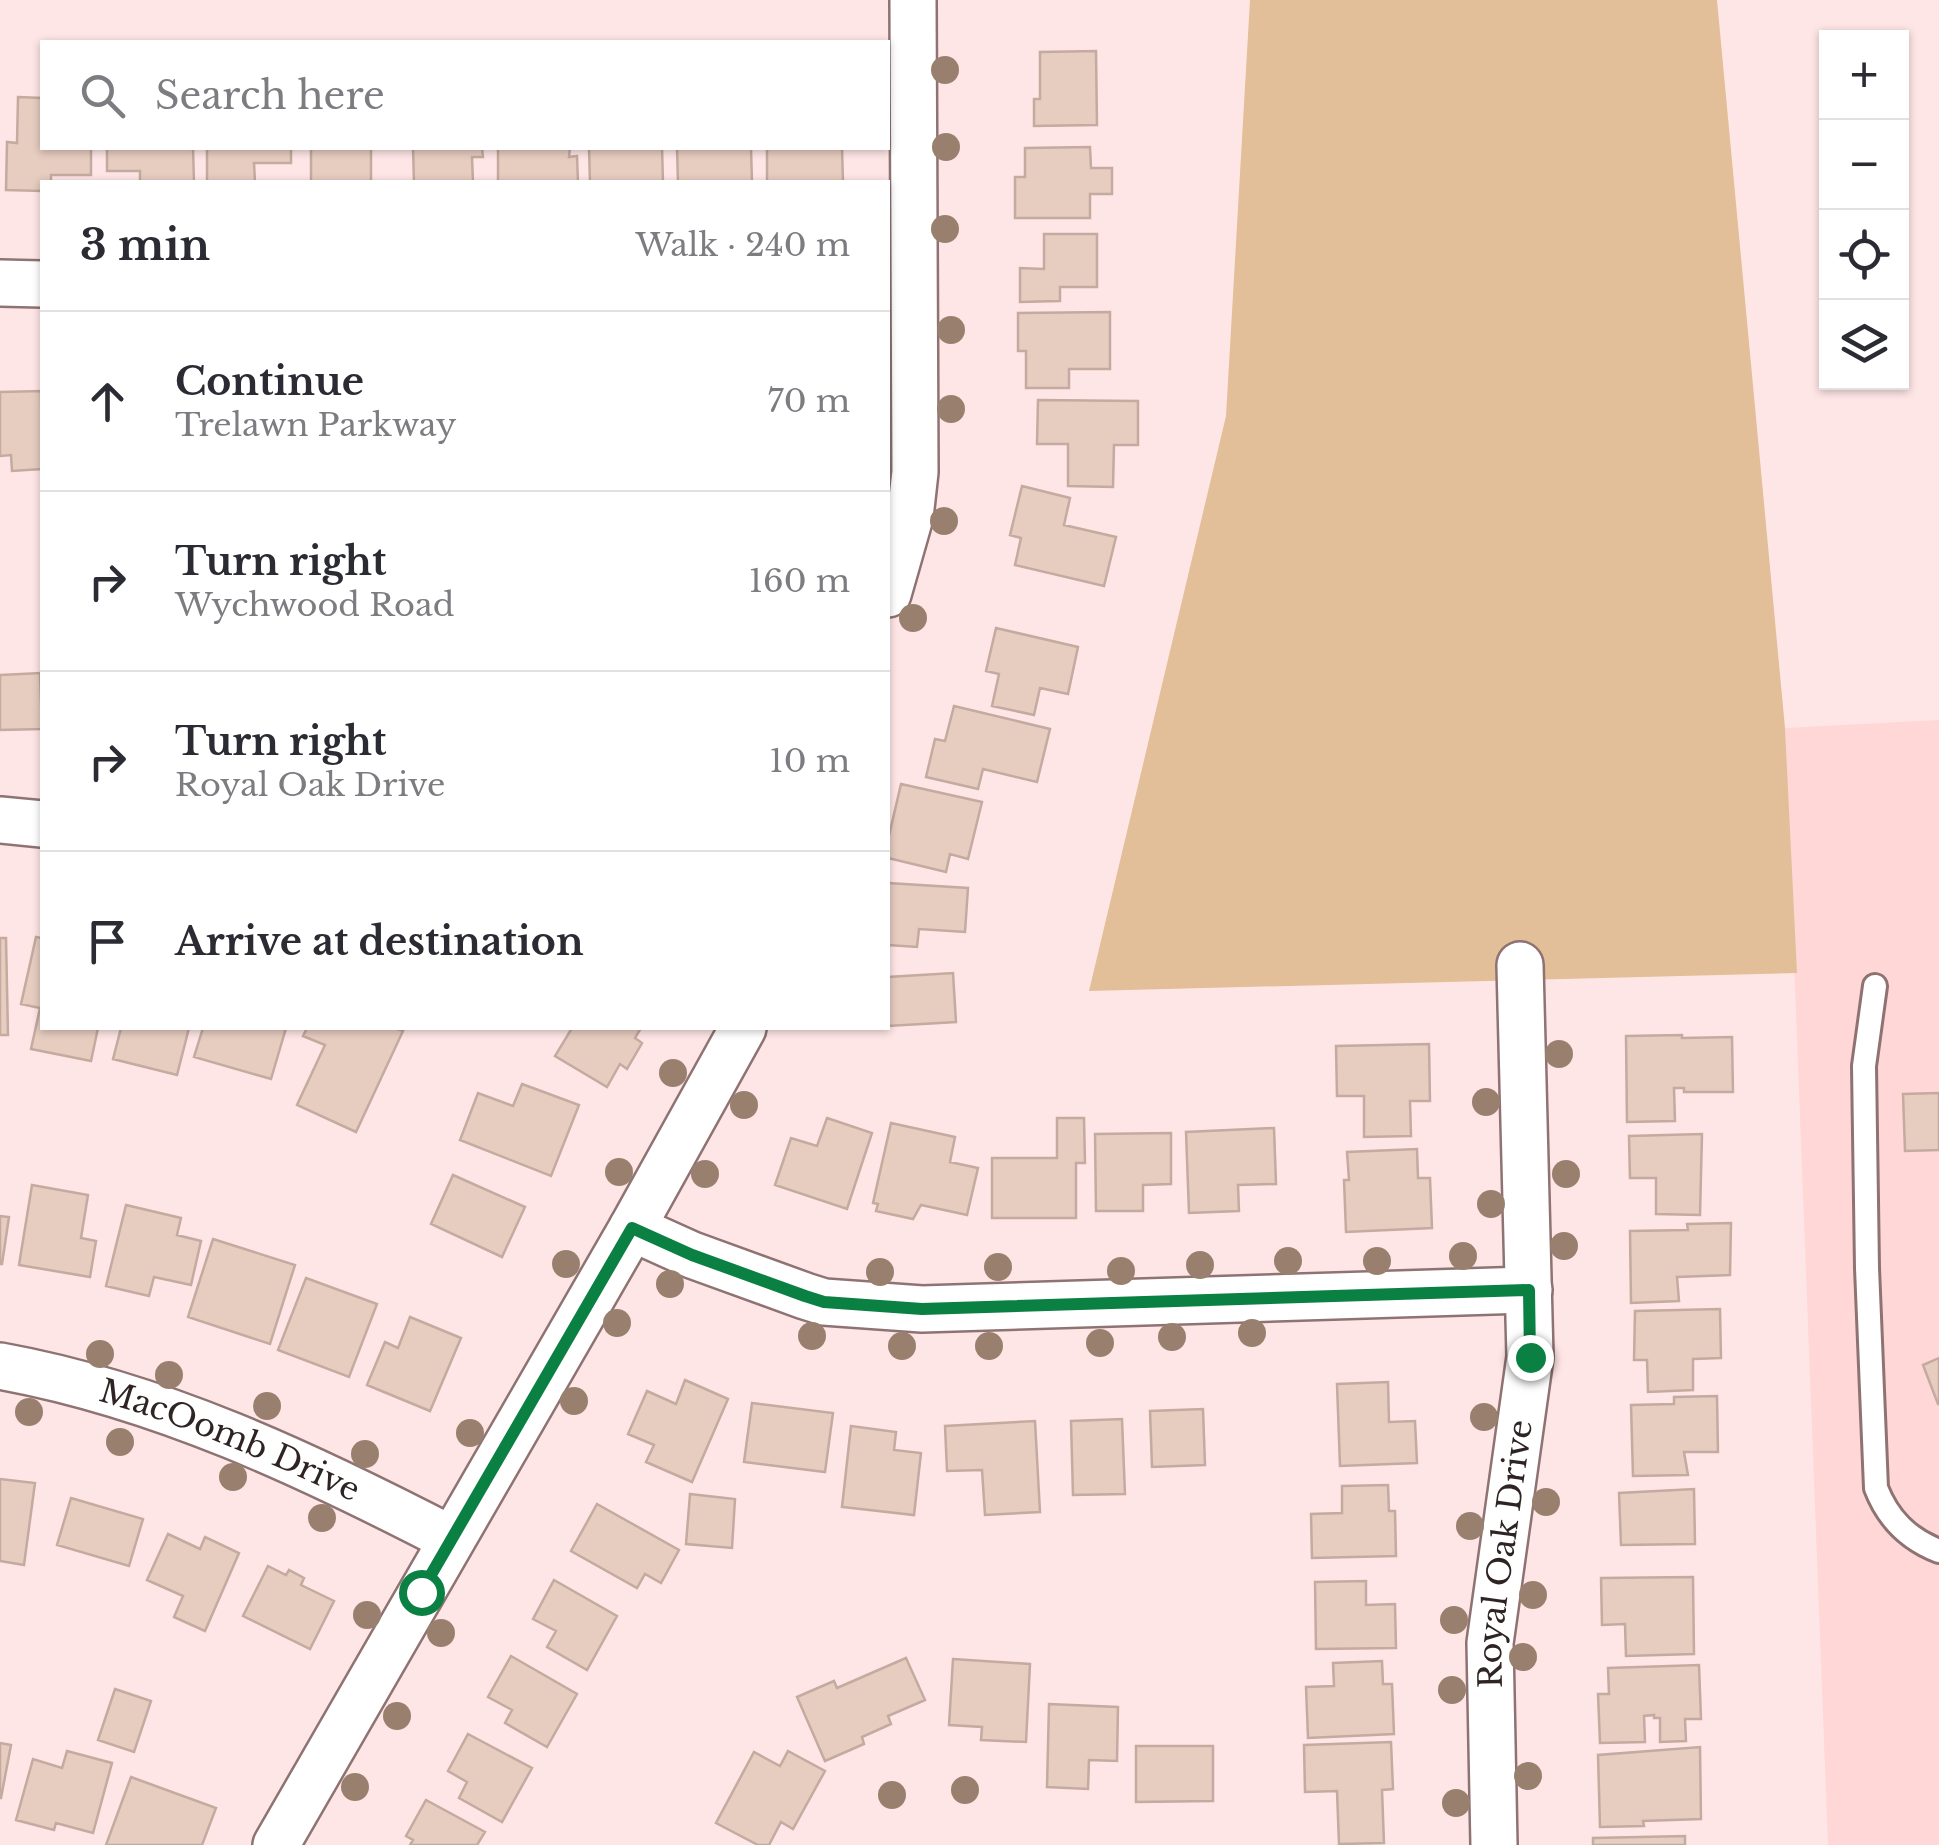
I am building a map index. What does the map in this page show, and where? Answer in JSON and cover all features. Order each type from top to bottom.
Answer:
[{"type":"street","points":[[890,587],[910,517],[916,472],[901,302],[912,0]]},
{"type":"street","points":[[0,283],[40,284]]},
{"type":"street","points":[[0,820],[40,824]]},
{"type":"street","name":"Royal Oak Drive","points":[[1494,1845],[1490,1642],[1530,1357],[1520,965]]},
{"type":"street","points":[[276,1845],[743,1030]]},
{"type":"street","points":[[632,1228],[692,1255],[824,1302],[922,1309],[1529,1290]]},
{"type":"street","name":"MacOomb Drive","points":[[0,1366],[117,1394],[219,1430],[288,1457],[451,1539]]},
{"type":"lane","points":[[1874,986],[1864,1066],[1866,1268],[1876,1488],[1900,1528],[1939,1551]]},
{"type":"shaded area","points":[[1250,0],[1717,0],[1785,728],[1797,973],[1089,991],[1226,416]]},
{"type":"shaded area","points":[[1939,720],[1939,1845],[1828,1845],[1785,728]]},
{"type":"building","points":[[1096,51],[1097,125],[1034,126],[1034,99],[1040,99],[1040,52]]},
{"type":"building","points":[[18,97],[40,98],[40,150],[91,150],[91,175],[51,175],[51,180],[40,180],[40,191],[6,190],[7,142],[17,143]]},
{"type":"building","points":[[1090,147],[1091,168],[1112,168],[1112,194],[1090,194],[1090,218],[1015,218],[1015,177],[1025,177],[1025,148]]},
{"type":"building","points":[[107,150],[193,150],[194,180],[140,180],[140,171],[107,171]]},
{"type":"building","points":[[207,150],[291,150],[291,163],[254,163],[255,180],[207,180]]},
{"type":"building","points":[[311,150],[371,150],[371,180],[311,180]]},
{"type":"building","points":[[413,150],[482,150],[483,157],[472,157],[473,180],[414,180]]},
{"type":"building","points":[[498,150],[570,150],[569,157],[577,156],[578,180],[498,180]]},
{"type":"building","points":[[589,150],[662,150],[663,180],[590,180]]},
{"type":"building","points":[[677,150],[751,150],[752,180],[678,180]]},
{"type":"building","points":[[767,150],[842,150],[843,180],[767,180]]},
{"type":"building","points":[[1044,234],[1097,234],[1097,287],[1060,287],[1060,301],[1020,302],[1020,268],[1044,269]]},
{"type":"building","points":[[1110,312],[1110,369],[1069,369],[1069,388],[1026,388],[1026,351],[1018,351],[1018,313]]},
{"type":"building","points":[[40,391],[40,469],[12,471],[11,455],[0,456],[0,392]]},
{"type":"building","points":[[1038,400],[1138,401],[1138,445],[1114,445],[1113,487],[1068,486],[1068,444],[1037,444]]},
{"type":"building","points":[[1022,486],[1070,498],[1064,525],[1116,537],[1104,586],[1015,565],[1021,538],[1010,535]]},
{"type":"building","points":[[996,628],[1078,647],[1068,694],[1040,688],[1034,715],[992,706],[999,674],[986,671]]},
{"type":"building","points":[[40,673],[40,729],[0,730],[0,675]]},
{"type":"building","points":[[954,706],[1050,729],[1037,782],[983,769],[978,789],[926,777],[935,739],[945,741]]},
{"type":"building","points":[[901,784],[982,802],[968,859],[950,854],[946,872],[890,858],[890,831]]},
{"type":"building","points":[[890,883],[968,888],[965,932],[919,929],[917,947],[890,945]]},
{"type":"building","points":[[36,937],[40,938],[40,1008],[21,1004]]},
{"type":"building","points":[[0,938],[6,938],[8,1035],[0,1035]]},
{"type":"building","points":[[953,973],[956,1022],[890,1026],[890,977]]},
{"type":"building","points":[[40,1008],[40,1030],[98,1030],[91,1061],[31,1049]]},
{"type":"building","points":[[120,1030],[188,1030],[177,1075],[113,1059]]},
{"type":"building","points":[[202,1030],[285,1030],[271,1079],[194,1057]]},
{"type":"building","points":[[306,1030],[403,1031],[356,1132],[297,1105],[325,1045],[303,1036]]},
{"type":"building","points":[[571,1030],[640,1030],[635,1038],[642,1043],[627,1069],[620,1064],[607,1087],[555,1056]]},
{"type":"building","points":[[1626,1036],[1732,1037],[1733,1092],[1684,1092],[1684,1088],[1674,1088],[1675,1121],[1627,1122]]},
{"type":"building","points":[[1429,1044],[1430,1101],[1410,1101],[1411,1136],[1364,1137],[1364,1096],[1337,1096],[1336,1046]]},
{"type":"building","points":[[522,1084],[579,1105],[551,1176],[460,1140],[478,1093],[513,1106]]},
{"type":"building","points":[[1939,1093],[1939,1150],[1905,1151],[1903,1094]]},
{"type":"building","points":[[827,1118],[872,1133],[847,1209],[775,1185],[791,1138],[817,1146]]},
{"type":"building","points":[[1057,1118],[1084,1118],[1085,1163],[1076,1163],[1076,1218],[992,1218],[992,1158],[1057,1158]]},
{"type":"building","points":[[891,1123],[955,1137],[950,1162],[978,1168],[967,1215],[921,1205],[913,1219],[876,1211],[878,1204],[873,1203]]},
{"type":"building","points":[[1274,1128],[1276,1184],[1238,1185],[1239,1211],[1189,1213],[1186,1132]]},
{"type":"building","points":[[1171,1133],[1171,1184],[1143,1185],[1143,1211],[1096,1211],[1095,1134]]},
{"type":"building","points":[[1702,1134],[1700,1215],[1656,1214],[1656,1178],[1630,1178],[1629,1136]]},
{"type":"building","points":[[1417,1149],[1418,1178],[1430,1178],[1432,1228],[1346,1232],[1347,1152]]},
{"type":"building","points":[[453,1175],[525,1207],[502,1257],[431,1224]]},
{"type":"building","points":[[32,1185],[88,1195],[81,1238],[96,1241],[90,1277],[19,1265]]},
{"type":"building","points":[[126,1205],[181,1218],[177,1235],[201,1241],[191,1285],[154,1277],[149,1296],[106,1286]]},
{"type":"building","points":[[0,1216],[9,1217],[2,1264],[0,1264]]},
{"type":"building","points":[[1731,1223],[1730,1275],[1677,1277],[1679,1301],[1631,1303],[1630,1231],[1688,1230],[1687,1224]]},
{"type":"building","points":[[213,1239],[295,1265],[270,1344],[188,1317]]},
{"type":"building","points":[[306,1278],[377,1304],[349,1377],[278,1350]]},
{"type":"building","points":[[1720,1309],[1721,1358],[1693,1359],[1693,1390],[1648,1392],[1647,1360],[1634,1360],[1635,1311]]},
{"type":"building","points":[[410,1317],[461,1338],[430,1411],[367,1385],[385,1342],[398,1348]]},
{"type":"building","points":[[1939,1358],[1939,1404],[1938,1404],[1923,1365]]},
{"type":"building","points":[[685,1380],[728,1399],[692,1482],[646,1462],[654,1445],[628,1434],[647,1391],[676,1404]]},
{"type":"building","points":[[1388,1382],[1389,1422],[1415,1421],[1417,1463],[1340,1466],[1337,1384]]},
{"type":"building","points":[[1717,1396],[1718,1452],[1684,1452],[1688,1475],[1633,1476],[1631,1405],[1674,1404],[1674,1397]]},
{"type":"building","points":[[752,1403],[833,1413],[825,1472],[744,1462]]},
{"type":"building","points":[[1203,1409],[1205,1465],[1152,1467],[1150,1411]]},
{"type":"building","points":[[1122,1419],[1125,1494],[1073,1495],[1071,1421]]},
{"type":"building","points":[[1035,1421],[1040,1512],[985,1515],[982,1470],[947,1471],[945,1426]]},
{"type":"building","points":[[851,1426],[896,1432],[894,1450],[921,1453],[914,1515],[842,1507]]},
{"type":"building","points":[[0,1479],[35,1483],[24,1565],[0,1561]]},
{"type":"building","points":[[1388,1485],[1389,1511],[1395,1511],[1396,1556],[1312,1558],[1311,1514],[1342,1513],[1342,1486]]},
{"type":"building","points":[[1694,1489],[1695,1544],[1621,1545],[1619,1493]]},
{"type":"building","points":[[690,1494],[735,1499],[732,1548],[686,1544]]},
{"type":"building","points":[[71,1498],[143,1519],[129,1566],[57,1545]]},
{"type":"building","points":[[597,1504],[679,1550],[661,1583],[645,1574],[637,1588],[571,1551]]},
{"type":"building","points":[[168,1534],[200,1549],[205,1537],[239,1553],[205,1631],[174,1617],[183,1596],[147,1580]]},
{"type":"building","points":[[268,1566],[286,1575],[289,1570],[304,1578],[301,1585],[334,1601],[310,1649],[243,1616]]},
{"type":"building","points":[[1693,1577],[1694,1654],[1626,1656],[1625,1624],[1602,1625],[1601,1578]]},
{"type":"building","points":[[554,1580],[617,1616],[587,1670],[547,1647],[556,1631],[533,1619]]},
{"type":"building","points":[[1366,1581],[1366,1605],[1395,1604],[1396,1648],[1316,1649],[1315,1582]]},
{"type":"building","points":[[511,1656],[577,1694],[547,1747],[505,1723],[512,1710],[488,1697]]},
{"type":"building","points":[[906,1658],[925,1700],[888,1716],[891,1724],[862,1737],[864,1744],[825,1761],[797,1697],[834,1681],[837,1688]]},
{"type":"building","points":[[953,1659],[1030,1664],[1026,1742],[981,1740],[982,1727],[949,1725]]},
{"type":"building","points":[[1382,1661],[1383,1684],[1392,1684],[1394,1734],[1308,1738],[1306,1687],[1334,1686],[1333,1663]]},
{"type":"building","points":[[1699,1665],[1701,1719],[1685,1719],[1686,1741],[1660,1742],[1660,1718],[1654,1715],[1644,1716],[1645,1742],[1600,1743],[1598,1694],[1609,1694],[1608,1668]]},
{"type":"building","points":[[115,1689],[151,1701],[134,1752],[98,1740]]},
{"type":"building","points":[[1049,1704],[1118,1707],[1117,1761],[1089,1760],[1088,1789],[1047,1787]]},
{"type":"building","points":[[468,1734],[532,1768],[502,1822],[459,1798],[467,1782],[448,1771]]},
{"type":"building","points":[[1391,1742],[1393,1789],[1382,1790],[1384,1843],[1339,1844],[1337,1791],[1305,1792],[1304,1745]]},
{"type":"building","points":[[0,1743],[11,1745],[1,1798],[0,1798]]},
{"type":"building","points":[[1136,1746],[1213,1746],[1213,1801],[1136,1802]]},
{"type":"building","points":[[1700,1747],[1701,1819],[1600,1827],[1598,1755]]},
{"type":"building","points":[[67,1751],[112,1763],[93,1833],[56,1823],[54,1830],[16,1820],[33,1759],[62,1768]]},
{"type":"building","points":[[788,1751],[825,1771],[793,1829],[781,1822],[769,1845],[758,1845],[716,1823],[754,1752],[780,1766]]},
{"type":"building","points":[[131,1777],[216,1808],[202,1845],[106,1845]]},
{"type":"building","points":[[426,1800],[485,1832],[477,1845],[410,1845],[413,1840],[406,1836]]},
{"type":"building","points":[[1685,1836],[1685,1845],[1593,1845],[1593,1838]]},
{"type":"route","points":[[421,1592],[632,1228],[764,1283],[824,1302],[922,1309],[1529,1290],[1530,1357]]}]
